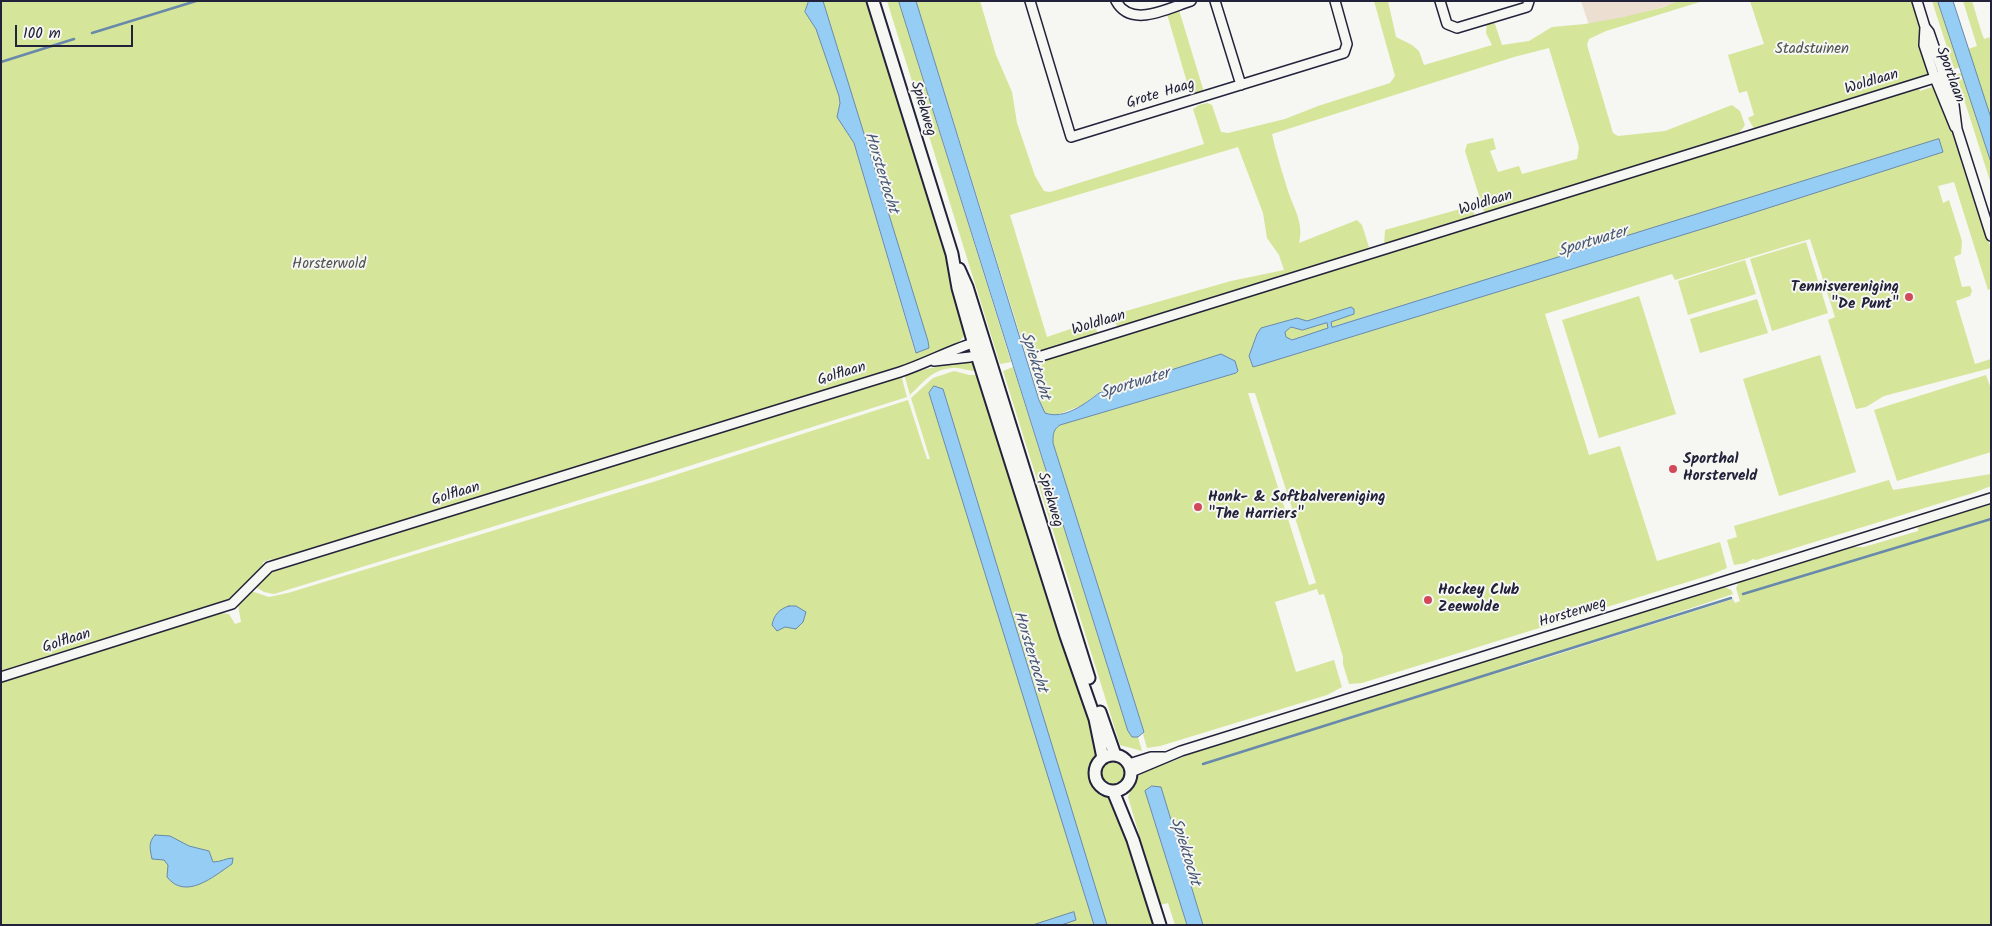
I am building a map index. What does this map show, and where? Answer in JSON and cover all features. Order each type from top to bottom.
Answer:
[{"type":"main road","name":"Spiekweg","points":[[873,1],[952,254],[958,288],[979,342],[1066,636],[1095,719],[1103,758]]},
{"type":"main road","name":"Spiekweg","points":[[982,354],[1115,755]]},
{"type":"main road","points":[[1115,755],[1125,760],[1130,768],[1130,779],[1118,790],[1106,790],[1100,785],[1095,771],[1103,758],[1115,755]]},
{"type":"main road","points":[[1118,790],[1160,925]]},
{"type":"street","name":"Grote Haag","points":[[1030,1],[1071,137],[1344,53],[1347,49],[1347,44],[1334,1]]},
{"type":"street","points":[[1116,1],[1122,10],[1136,16],[1146,15],[1191,1]]},
{"type":"street","points":[[1215,1],[1240,85]]},
{"type":"street","points":[[1440,1],[1447,24],[1457,28],[1527,7],[1529,1]]},
{"type":"street","name":"Sportlaan","points":[[1917,1],[1925,28],[1924,45],[1952,123],[1957,129]]},
{"type":"street","name":"Sportlaan","points":[[1925,28],[1929,32],[1954,105],[1957,129],[1991,236]]},
{"type":"street","name":"Woldlaan","points":[[1035,358],[1944,75]]},
{"type":"street","name":"Golflaan","points":[[1,677],[232,604],[269,567],[931,361],[951,351],[979,342]]},
{"type":"street","name":"Golflaan","points":[[931,361],[951,360],[982,354]]},
{"type":"street","name":"Horsterweg","points":[[1130,768],[1153,764],[1164,757],[1991,498]]},
{"type":"shaded area","points":[[1581,1],[1683,1],[1590,28]]},
{"type":"green space","name":"Horsterwold","points":[[1,1],[809,1],[805,12],[816,29],[839,96],[840,103],[837,117],[854,143],[915,352],[929,348],[928,341],[823,1],[868,1],[950,262],[967,330],[963,337],[949,349],[904,367],[273,562],[271,559],[263,562],[262,570],[229,601],[1,673]]},
{"type":"green space","points":[[887,1],[899,1],[1011,362],[1000,364]]},
{"type":"green space","points":[[916,1],[980,1],[996,55],[1012,92],[1017,123],[1035,176],[1044,191],[1050,192],[1204,144],[1193,109],[1199,105],[1207,103],[1212,105],[1221,132],[1228,133],[1285,119],[1318,106],[1390,83],[1395,76],[1374,1],[1388,1],[1396,37],[1419,51],[1424,65],[1492,45],[1486,33],[1487,22],[1494,21],[1502,45],[1529,41],[1552,27],[1585,24],[1624,17],[1664,7],[1678,1],[1703,1],[1606,31],[1589,39],[1587,45],[1613,133],[1618,136],[1665,131],[1732,105],[1740,111],[1745,125],[1737,136],[1485,215],[1465,151],[1467,144],[1493,138],[1496,149],[1490,151],[1498,172],[1519,166],[1522,174],[1577,159],[1579,147],[1549,48],[1514,57],[1272,134],[1284,179],[1298,218],[1300,230],[1299,243],[1357,220],[1362,225],[1369,247],[1362,253],[1119,329],[1114,321],[1119,313],[1231,281],[1284,270],[1279,255],[1267,238],[1263,213],[1238,147],[1010,215],[1047,337],[1085,324],[1095,325],[1098,336],[1027,357]]},
{"type":"green space","name":"Stadstuinen","points":[[1750,1],[1912,1],[1931,73],[1929,77],[1754,129],[1748,118],[1754,115],[1747,91],[1739,93],[1728,55],[1764,44]]},
{"type":"green space","points":[[1932,1],[1938,1],[1960,67],[1954,69]]},
{"type":"green space","points":[[1963,1],[1972,1],[1984,39],[1991,37],[1991,119],[1968,49],[1977,46]]},
{"type":"green space","points":[[1179,10],[1204,92],[1191,96],[1167,14]]},
{"type":"green space","points":[[1962,73],[1991,162],[1991,184],[1956,74]]},
{"type":"green space","points":[[1918,85],[1920,91],[1935,86],[1957,143],[1991,249],[1991,289],[1988,290],[1954,182],[1938,186],[1943,203],[1949,200],[1962,241],[1961,254],[1954,257],[1962,287],[1970,286],[1972,291],[1970,296],[1956,301],[1975,364],[1991,359],[1991,368],[1884,396],[1866,407],[1856,409],[1828,320],[1835,317],[1810,239],[1675,280],[1672,274],[1545,314],[1589,455],[1620,446],[1657,561],[1720,542],[1727,568],[1710,575],[1362,683],[1349,684],[1324,594],[1319,595],[1317,589],[1275,602],[1296,672],[1334,660],[1342,687],[1327,695],[1160,746],[1147,748],[1144,732],[1053,443],[1054,432],[1060,425],[1236,373],[1160,374],[1099,392],[1083,405],[1053,415],[1045,413],[1042,407],[1029,362]],"holes":[[[1939,140],[1943,151],[1940,153],[1666,240],[1253,367],[1249,356],[1261,328],[1297,318],[1307,322],[1351,307],[1353,314],[1330,322],[1332,327]],[[1248,393],[1255,393],[1316,583],[1309,585]]]},
{"type":"green space","points":[[1471,206],[1475,216],[1384,246],[1385,230]]},
{"type":"green space","points":[[1806,242],[1828,313],[1772,331],[1750,259]]},
{"type":"green space","points":[[1745,260],[1756,294],[1688,315],[1678,281]]},
{"type":"green space","points":[[1639,296],[1676,414],[1599,438],[1562,320]]},
{"type":"green space","points":[[1757,299],[1768,333],[1700,353],[1690,319]]},
{"type":"green space","points":[[1327,323],[1329,328],[1292,340],[1286,338],[1285,332],[1291,327],[1302,330]]},
{"type":"green space","points":[[1820,355],[1856,472],[1779,496],[1743,379]]},
{"type":"green space","points":[[963,361],[973,363],[980,371],[955,368],[939,371],[928,377],[910,395],[904,374]]},
{"type":"green space","points":[[1013,367],[1128,731],[1132,737],[1138,737],[1142,751],[1120,745],[1003,371]]},
{"type":"green space","points":[[954,371],[969,375],[982,375],[1081,682],[1099,756],[1094,766],[1092,779],[1115,802],[1154,925],[1107,925],[943,389],[934,386],[929,393],[1094,925],[1,925],[1,680],[221,613],[229,614],[235,624],[241,622],[238,605],[251,591],[269,597],[288,593],[653,482],[908,400],[927,459],[930,459],[911,398],[933,378]]},
{"type":"green space","points":[[901,375],[907,397],[274,594],[264,592],[256,587],[270,573]]},
{"type":"green space","points":[[1986,375],[1991,389],[1991,452],[1897,481],[1874,410]]},
{"type":"green space","points":[[1991,474],[1991,486],[1973,493],[1756,560],[1753,559],[1746,563],[1734,565],[1727,540],[1737,537],[1734,526],[1889,480],[1893,490]]},
{"type":"green space","points":[[1991,504],[1991,925],[1203,925],[1161,787],[1145,791],[1187,925],[1175,925],[1168,903],[1160,905],[1128,797],[1134,779],[1143,773],[1208,747],[1723,586],[1731,590],[1733,594],[1493,675],[1733,599],[1735,603],[1740,601],[1736,588],[1739,582],[1852,547],[1864,547],[1918,531],[1920,525]]},
{"type":"green space","points":[[1113,759],[1122,763],[1126,772],[1122,781],[1113,785],[1104,781],[1100,772],[1104,763]]},
{"type":"water","points":[[809,1],[823,1],[928,341],[929,348],[916,353],[854,143],[837,117],[840,103],[839,96],[816,29],[805,12]]},
{"type":"water","name":"Sportwater","points":[[899,1],[916,1],[1039,400],[1045,413],[1052,415],[1067,413],[1099,393],[1221,354],[1235,361],[1238,371],[1236,373],[1060,425],[1054,432],[1053,443],[1144,732],[1138,737],[1132,737],[1128,731]]},
{"type":"water","points":[[1938,1],[1953,1],[1991,118],[1991,162]]},
{"type":"water","points":[[1939,139],[1943,152],[1715,225],[1253,367],[1249,356],[1261,328],[1297,318],[1307,321],[1351,307],[1354,309],[1354,314],[1331,322],[1332,327]],"holes":[[[1327,323],[1328,328],[1292,340],[1286,337],[1285,332],[1291,327],[1302,330]]]},
{"type":"water","points":[[934,386],[943,389],[1107,925],[1094,925],[929,393]]},
{"type":"water","points":[[796,606],[806,612],[803,622],[796,629],[785,627],[777,631],[772,625],[774,618],[785,607]]},
{"type":"water","points":[[1152,786],[1161,787],[1203,925],[1187,925],[1145,791]]},
{"type":"water","points":[[155,835],[170,836],[189,846],[209,851],[213,862],[233,858],[232,864],[200,884],[183,887],[175,884],[167,877],[168,865],[164,860],[152,859],[150,843]]},
{"type":"water","points":[[1074,912],[1076,920],[1061,925],[1033,925]]},
{"type":"waterway","points":[[92,33],[196,1]]},
{"type":"waterway","points":[[1,62],[74,39]]},
{"type":"waterway","points":[[1743,594],[1991,519]]},
{"type":"waterway","points":[[1203,764],[1731,598]]},
{"type":"place","name":"Tennisvereniging \"De Punt\"","points":[[1909,297]]},
{"type":"place","name":"Sporthal Horsterveld","points":[[1673,469]]},
{"type":"place","name":"Honk- & Softbalvereniging \"The Harriers\"","points":[[1198,507]]},
{"type":"place","name":"Hockey Club Zeewolde","points":[[1428,600]]},
{"type":"water label","name":"Horstertocht","points":[[880,173]]},
{"type":"water label","name":"Spiektocht","points":[[1034,366]]},
{"type":"water label","name":"Horstertocht","points":[[1029,652]]},
{"type":"water label","name":"Spiektocht","points":[[1184,852]]}]
